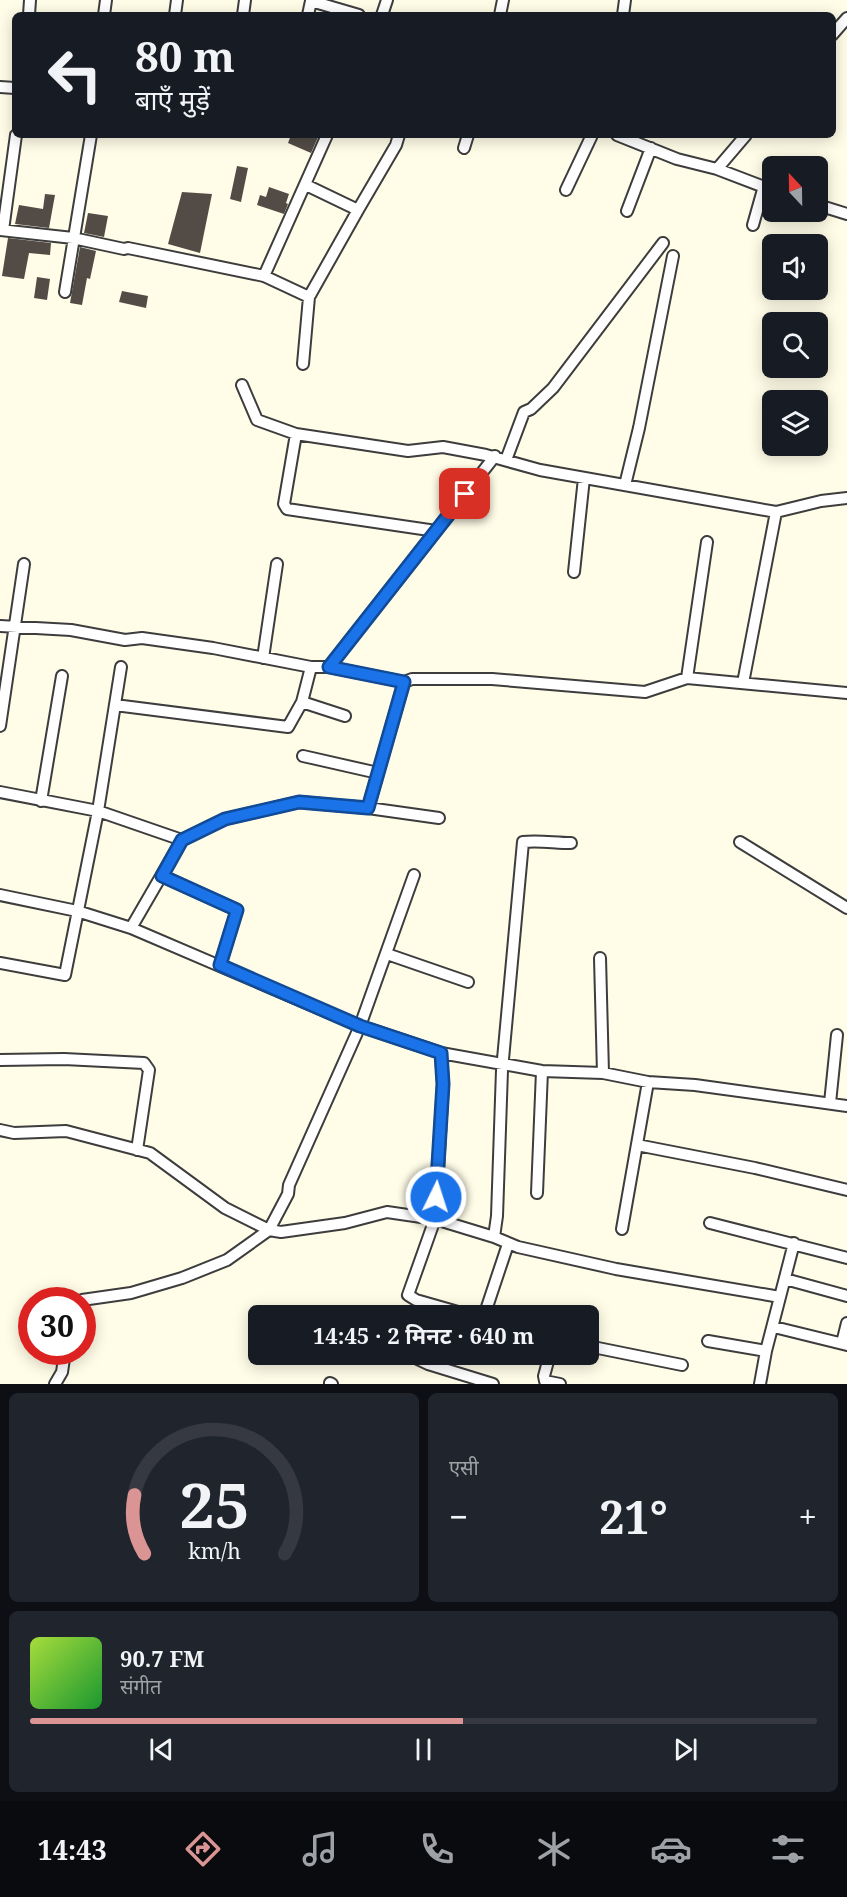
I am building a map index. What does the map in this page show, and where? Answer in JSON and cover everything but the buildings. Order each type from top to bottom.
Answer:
[{"type":"street","points":[[311,1],[349,12]]},
{"type":"street","points":[[836,30],[847,18]]},
{"type":"street","points":[[16,138],[2,230],[73,238],[264,276],[309,297]]},
{"type":"street","points":[[64,292],[90,138]]},
{"type":"street","points":[[264,276],[326,138]]},
{"type":"street","points":[[303,364],[309,297],[398,138]]},
{"type":"street","points":[[464,148],[467,138]]},
{"type":"street","points":[[566,190],[591,138]]},
{"type":"street","points":[[625,138],[677,159],[717,169],[762,186]]},
{"type":"street","points":[[717,169],[743,138]]},
{"type":"street","points":[[627,210],[651,148]]},
{"type":"street","points":[[306,185],[358,210]]},
{"type":"street","points":[[753,225],[762,203]]},
{"type":"street","points":[[828,208],[847,214]]},
{"type":"street","points":[[329,667],[436,531],[499,458],[524,412],[531,409],[553,388],[663,243]]},
{"type":"street","points":[[625,485],[639,428],[673,256]]},
{"type":"street","points":[[242,385],[256,420],[296,434],[408,452],[442,447],[499,458],[540,470],[776,512],[821,501],[847,498]]},
{"type":"street","points":[[296,434],[284,504],[287,509],[436,531]]},
{"type":"street","points":[[574,572],[584,478]]},
{"type":"street","points":[[743,683],[776,512]]},
{"type":"street","points":[[687,678],[707,542]]},
{"type":"street","points":[[0,726],[24,564]]},
{"type":"street","points":[[263,658],[277,564]]},
{"type":"street","points":[[0,626],[71,630],[125,640],[142,638],[213,648],[311,667],[329,667],[404,682],[412,679],[492,679],[645,692],[687,678],[847,693]]},
{"type":"street","points":[[0,963],[65,975],[76,911],[98,811],[121,667]]},
{"type":"street","points":[[115,705],[288,727],[302,702],[311,667]]},
{"type":"street","points":[[41,801],[62,676]]},
{"type":"street","points":[[368,808],[404,682]]},
{"type":"street","points":[[302,702],[345,716]]},
{"type":"street","points":[[303,756],[378,773]]},
{"type":"street","points":[[0,792],[98,811],[182,840]]},
{"type":"street","points":[[131,928],[182,840],[225,819],[299,802],[368,808],[439,818]]},
{"type":"street","points":[[494,1237],[497,1216],[503,1064],[523,842],[571,843]]},
{"type":"street","points":[[740,842],[847,908]]},
{"type":"street","points":[[96,1298],[131,1293],[182,1278],[227,1260],[269,1230],[288,1194],[360,1026],[414,875]]},
{"type":"street","points":[[162,876],[237,910],[220,965]]},
{"type":"street","points":[[0,895],[76,911],[131,928],[360,1026],[441,1053],[542,1071],[603,1073],[648,1082],[847,1106]]},
{"type":"street","points":[[387,954],[468,982]]},
{"type":"street","points":[[600,958],[603,1073]]},
{"type":"street","points":[[830,1103],[837,1035]]},
{"type":"street","points":[[434,1305],[408,1295],[435,1219],[443,1084],[441,1053]]},
{"type":"street","points":[[0,1060],[64,1059],[144,1063],[149,1070],[137,1150]]},
{"type":"street","points":[[537,1193],[542,1071]]},
{"type":"street","points":[[622,1229],[648,1082]]},
{"type":"street","points":[[0,1130],[14,1133],[66,1131],[150,1152],[225,1208],[269,1230],[281,1232],[345,1222],[387,1212],[435,1219],[494,1237],[508,1244],[616,1269],[780,1297]]},
{"type":"street","points":[[637,1145],[755,1168],[847,1190]]},
{"type":"street","points":[[710,1223],[847,1258]]},
{"type":"street","points":[[760,1384],[766,1351],[794,1243]]},
{"type":"street","points":[[488,1305],[508,1244]]},
{"type":"street","points":[[785,1279],[847,1296]]},
{"type":"street","points":[[774,1327],[844,1344],[847,1323]]},
{"type":"street","points":[[708,1341],[766,1351]]},
{"type":"street","points":[[599,1348],[682,1365]]},
{"type":"street","points":[[56,1384],[63,1365]]},
{"type":"street","points":[[431,1365],[493,1384]]},
{"type":"street","points":[[547,1365],[545,1381],[560,1384]]},
{"type":"route","points":[[436,1197],[443,1084],[441,1053],[360,1026],[220,965],[237,910],[162,876],[182,840],[225,819],[299,802],[368,808],[404,682],[329,667],[465,494]]}]
